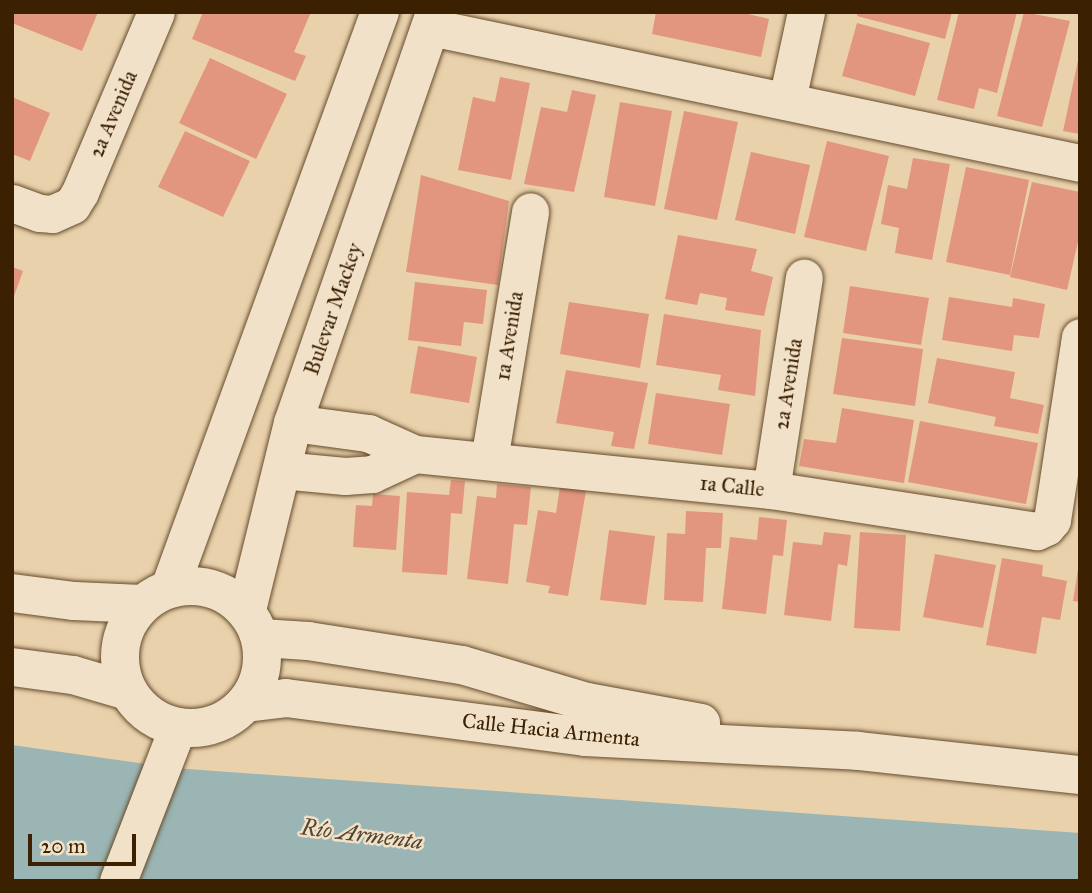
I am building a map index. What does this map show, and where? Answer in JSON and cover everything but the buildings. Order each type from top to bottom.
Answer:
[{"type":"main road","points":[[12,593],[74,601],[156,596],[211,587],[254,624],[263,661],[258,683],[246,703],[227,719],[172,743],[128,691],[119,661],[124,630],[156,596],[380,12]]},
{"type":"main road","name":"Bulevar Mackey","points":[[254,624],[281,470],[293,423],[433,19]]},
{"type":"main road","name":"Calle Hacia Armenta","points":[[254,624],[308,641],[462,665],[587,702],[858,751]]},
{"type":"main road","points":[[12,667],[74,674],[128,691]]},
{"type":"main road","name":"Calle Hacia Armenta","points":[[246,703],[286,698],[585,737],[858,751],[1080,775]]},
{"type":"street","name":"2a Avenida","points":[[12,203],[39,213],[63,211],[72,205],[80,192],[156,12]]},
{"type":"street","points":[[787,100],[806,12]]},
{"type":"street","points":[[433,19],[787,100],[1080,163]]},
{"type":"street","name":"1a Avenida","points":[[489,460],[530,211]]},
{"type":"street","name":"2a Avenida","points":[[771,490],[804,278]]},
{"type":"street","name":"1a Calle","points":[[293,423],[368,433],[415,454],[771,490],[1037,531],[1052,520],[1080,337]]},
{"type":"street","name":"1a Calle","points":[[281,470],[345,476],[372,474],[415,454]]},
{"type":"street","points":[[118,881],[172,743]]},
{"type":"water","name":"Río Armenta","points":[[12,745],[174,768],[1080,833],[1080,881],[12,881]]}]
